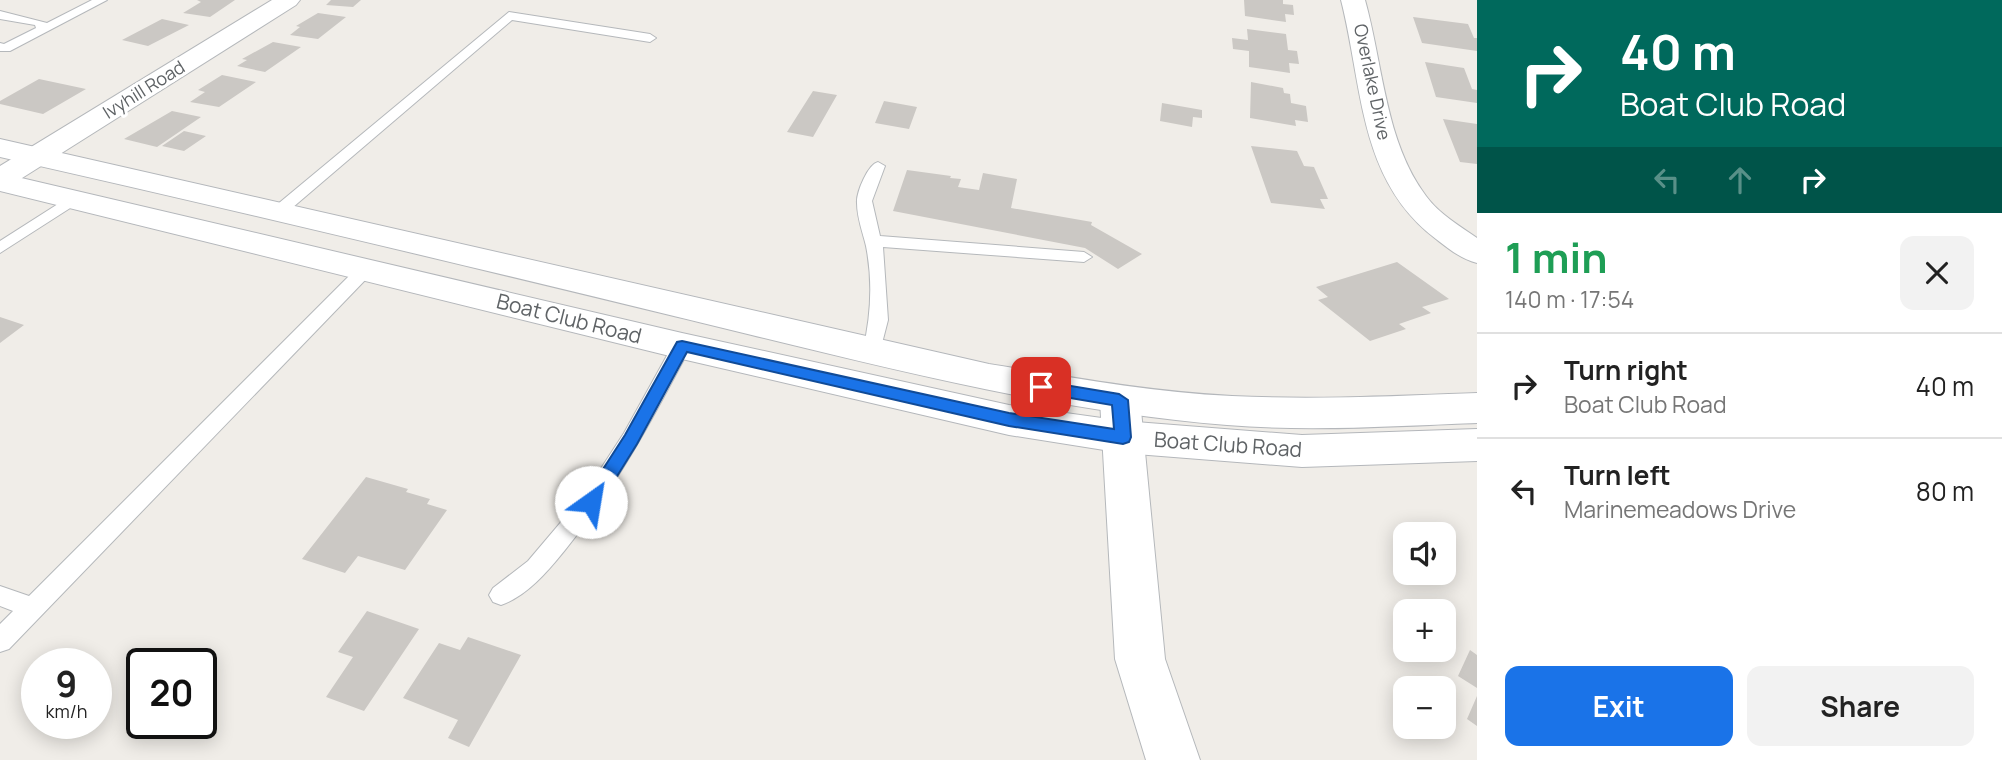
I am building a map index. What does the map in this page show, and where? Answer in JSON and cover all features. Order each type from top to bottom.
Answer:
[{"type":"main road","name":"Ivyhill Road","points":[[0,181],[288,0]]},
{"type":"main road","name":"Overlake Drive","points":[[1353,0],[1365,37],[1384,144],[1395,172],[1416,205],[1477,253]]},
{"type":"main road","name":"Boat Club Road","points":[[0,148],[989,378],[1121,419],[1302,451],[1477,445]]},
{"type":"main road","name":"Boat Club Road","points":[[0,181],[682,346],[1009,420],[1477,408]]},
{"type":"main road","points":[[1121,419],[1140,659],[1173,760]]},
{"type":"lane","points":[[2,49],[101,0]]},
{"type":"lane","points":[[0,15],[41,23],[42,29]]},
{"type":"lane","points":[[279,211],[509,16],[650,38]]},
{"type":"lane","points":[[872,350],[879,310],[873,241],[864,201],[878,166]]},
{"type":"lane","points":[[0,248],[72,200]]},
{"type":"lane","points":[[873,241],[1084,257]]},
{"type":"lane","points":[[0,641],[365,270]]},
{"type":"lane","points":[[501,594],[536,568],[591,502],[631,439],[682,346]]},
{"type":"lane","points":[[0,596],[33,608]]},
{"type":"building","points":[[197,0],[235,0],[210,17],[183,13],[201,2]]},
{"type":"building","points":[[331,0],[361,0],[353,7],[326,5]]},
{"type":"building","points":[[1244,0],[1283,0],[1283,4],[1293,5],[1294,15],[1285,14],[1286,22],[1245,16]]},
{"type":"building","points":[[318,13],[346,17],[318,39],[290,35],[300,27],[296,26]]},
{"type":"building","points":[[1413,17],[1468,24],[1474,38],[1477,38],[1477,51],[1422,43]]},
{"type":"building","points":[[162,19],[189,25],[148,46],[122,40]]},
{"type":"building","points":[[1247,29],[1286,34],[1288,50],[1297,51],[1299,64],[1289,63],[1290,73],[1249,67],[1249,51],[1233,49],[1232,38],[1248,40]]},
{"type":"building","points":[[273,42],[301,47],[265,72],[237,66],[247,60],[242,59]]},
{"type":"building","points":[[1425,62],[1464,68],[1472,89],[1477,90],[1477,103],[1436,97]]},
{"type":"building","points":[[222,75],[256,82],[219,107],[190,102],[205,92],[198,90]]},
{"type":"building","points":[[39,79],[86,89],[43,114],[0,104],[0,101]]},
{"type":"building","points":[[1251,82],[1283,88],[1284,93],[1290,94],[1291,103],[1306,106],[1308,122],[1295,120],[1296,126],[1250,118]]},
{"type":"building","points":[[813,91],[837,95],[813,137],[787,132]]},
{"type":"building","points":[[884,101],[917,107],[909,129],[875,123]]},
{"type":"building","points":[[1162,103],[1202,110],[1202,118],[1193,117],[1192,127],[1160,121]]},
{"type":"building","points":[[172,111],[201,117],[157,147],[124,139]]},
{"type":"building","points":[[1443,119],[1477,124],[1477,164],[1460,162]]},
{"type":"building","points":[[184,131],[206,136],[184,151],[162,146]]},
{"type":"building","points":[[1251,146],[1297,151],[1304,166],[1314,167],[1328,199],[1320,199],[1325,209],[1271,203]]},
{"type":"building","points":[[907,170],[951,176],[950,178],[961,179],[958,187],[979,190],[983,173],[1017,179],[1011,208],[1092,222],[1091,225],[1142,254],[1118,269],[1085,248],[893,211]]},
{"type":"building","points":[[1397,262],[1449,299],[1422,307],[1431,313],[1399,324],[1406,329],[1370,341],[1318,300],[1328,297],[1316,287]]},
{"type":"building","points":[[0,317],[24,325],[0,343]]},
{"type":"building","points":[[366,477],[408,489],[406,492],[430,499],[427,504],[447,510],[405,570],[358,556],[345,573],[302,559]]},
{"type":"building","points":[[367,611],[419,629],[364,711],[326,697],[353,657],[338,652]]},
{"type":"building","points":[[468,637],[521,655],[469,747],[448,738],[458,720],[403,698],[439,643],[460,650]]},
{"type":"building","points":[[1470,650],[1477,655],[1477,688],[1458,676]]},
{"type":"building","points":[[1477,696],[1477,726],[1467,719]]},
{"type":"route","points":[[591,502],[631,439],[682,346],[1009,420],[1123,437],[1119,400],[1041,387]]}]
